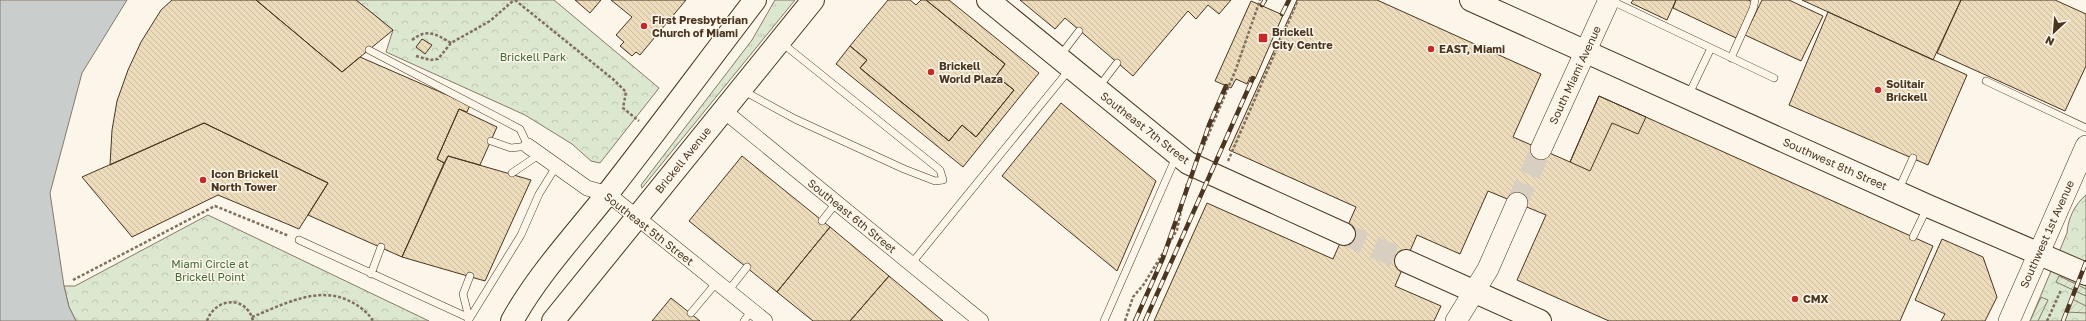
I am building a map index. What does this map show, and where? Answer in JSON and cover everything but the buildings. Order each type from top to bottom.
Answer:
[{"type":"main road","name":"Brickell Avenue","points":[[553,321],[813,0]]},
{"type":"main road","name":"Southwest 8th Street","points":[[1471,0],[1928,206],[2086,274]]},
{"type":"main road","name":"South Miami Avenue","points":[[1541,149],[1609,0]]},
{"type":"main road","points":[[512,321],[525,298],[542,274],[608,194],[752,1]]},
{"type":"main road","name":"Southeast 7th Street","points":[[992,1],[1064,63],[1188,163],[1344,234]]},
{"type":"main road","name":"Southwest 1st Avenue","points":[[2009,321],[2086,146]]},
{"type":"main road","points":[[1456,321],[1473,291],[1488,269],[1517,203]]},
{"type":"main road","points":[[1406,261],[1540,321]]},
{"type":"street","name":"Southeast 6th Street","points":[[723,110],[981,321]]},
{"type":"street","name":"Southeast 5th Street","points":[[534,150],[557,165],[587,188],[608,194],[722,286],[748,316],[765,321]]},
{"type":"lane","points":[[1609,0],[1774,78]]},
{"type":"lane","points":[[1731,58],[1753,9],[1755,0]]},
{"type":"lane","points":[[911,264],[1064,63],[1079,30]]},
{"type":"lane","points":[[740,89],[795,119],[904,169],[935,181],[943,180],[940,170],[780,41]]},
{"type":"lane","points":[[1687,98],[1711,48]]},
{"type":"lane","points":[[369,50],[520,129],[534,150]]},
{"type":"lane","points":[[1097,90],[1118,63]]},
{"type":"lane","points":[[1986,81],[2086,128]]},
{"type":"lane","points":[[491,141],[511,148],[534,150]]},
{"type":"lane","points":[[512,173],[534,150]]},
{"type":"lane","points":[[1104,321],[1177,155]]},
{"type":"lane","points":[[1898,192],[1913,158]]},
{"type":"lane","points":[[468,320],[521,235],[539,194],[557,165]]},
{"type":"lane","points":[[822,221],[836,203]]},
{"type":"lane","points":[[1913,237],[1928,206]]},
{"type":"lane","points":[[299,240],[468,320]]},
{"type":"lane","points":[[371,274],[381,247]]},
{"type":"lane","points":[[690,313],[747,267]]},
{"type":"lane","points":[[468,320],[464,294],[470,276]]},
{"type":"path","points":[[416,56],[430,60],[438,59],[451,43],[490,20],[515,0],[614,80],[626,92],[623,108],[640,122]]},
{"type":"path","points":[[1202,150],[1236,69],[1260,0]]},
{"type":"path","points":[[1228,162],[1298,0]]},
{"type":"path","points":[[412,40],[420,34],[428,33],[436,34],[451,43]]},
{"type":"path","points":[[1125,321],[1133,297],[1144,284],[1177,230],[1187,182]]},
{"type":"path","points":[[73,280],[215,206],[299,240]]},
{"type":"path","points":[[2047,321],[2061,290]]},
{"type":"path","points":[[252,317],[302,299],[328,294],[343,298],[356,305],[373,321]]},
{"type":"path","points":[[207,321],[215,308],[228,302],[243,305],[252,317],[253,321]]},
{"type":"green space","name":"Brickell Park","points":[[356,0],[554,0],[659,88],[600,163],[591,161],[572,144],[525,115],[386,52],[393,30]]},
{"type":"green space","points":[[775,0],[795,0],[642,188],[641,185],[752,40]]},
{"type":"green space","points":[[2086,195],[2086,321],[2030,321],[2067,233],[2073,212]]},
{"type":"green space","name":"Miami Circle at Brickell Point","points":[[208,215],[429,321],[76,321],[69,307],[64,286],[75,286]]},
{"type":"green space","points":[[2059,276],[2086,289],[2086,296],[2056,282]]},
{"type":"green space","points":[[2041,297],[2048,300],[2038,321],[2030,321]]},
{"type":"green space","points":[[2072,299],[2086,306],[2086,313],[2066,312]]},
{"type":"shaded area","points":[[0,0],[127,0],[82,73],[50,193],[64,286],[69,307],[76,321],[0,321]]},
{"type":"tunnel","points":[[1517,203],[1541,149]]},
{"type":"tunnel","points":[[1344,234],[1406,261]]},
{"type":"railway","points":[[1262,5],[1265,0]]},
{"type":"railway","points":[[1282,14],[1289,0]]},
{"type":"railway","points":[[1145,321],[1253,78]]},
{"type":"railway","points":[[1135,321],[1163,258],[1209,125],[1226,86]]},
{"type":"railway","points":[[2063,321],[2086,262]]},
{"type":"place","name":"First Presbyterian Church of Miami","points":[[644,26]]},
{"type":"place","name":"Brickell City Centre","points":[[1263,38]]},
{"type":"place","name":"EAST, Miami","points":[[1431,49]]},
{"type":"place","name":"Brickell World Plaza","points":[[931,72]]},
{"type":"place","name":"Solitair Brickell","points":[[1878,90]]},
{"type":"place","name":"Icon Brickell North Tower","points":[[203,180]]},
{"type":"place","name":"CMX","points":[[1795,299]]}]
